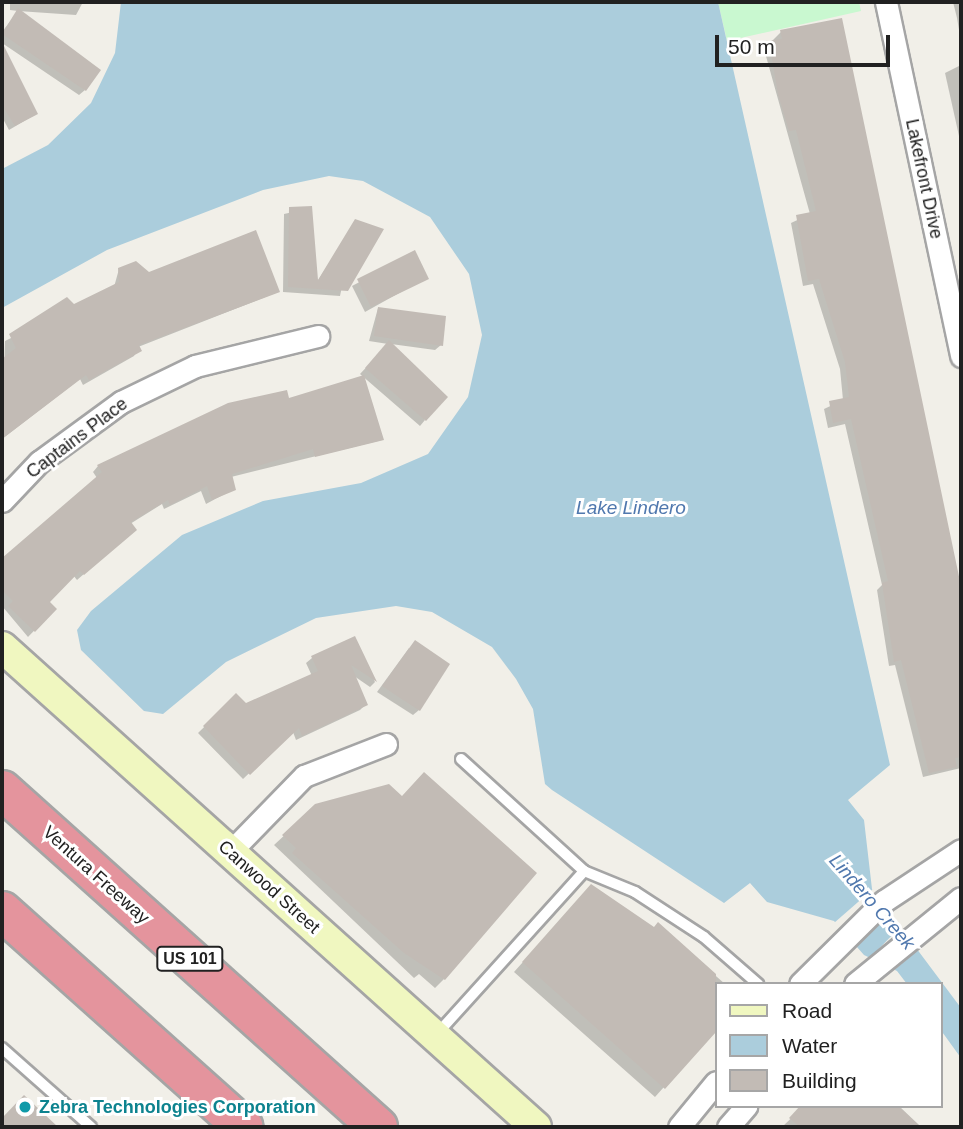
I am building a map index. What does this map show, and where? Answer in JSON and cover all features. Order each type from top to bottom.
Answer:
[{"type":"highway","name":"Ventura Freeway","points":[[2,790],[378,1127]]},
{"type":"highway","points":[[2,911],[244,1127]]},
{"type":"street","name":"Lakefront Drive","points":[[886,2],[961,356]]},
{"type":"street","name":"Captains Place","points":[[2,501],[39,462],[121,402],[195,366],[318,336]]},
{"type":"street","name":"Canwood Street","points":[[2,647],[536,1127]]},
{"type":"street","points":[[231,851],[304,776],[386,744]]},
{"type":"street","points":[[802,982],[844,935],[884,901],[961,850]]},
{"type":"street","points":[[857,982],[911,933],[961,898]]},
{"type":"street","points":[[681,1127],[715,1083]]},
{"type":"street","points":[[728,1127],[744,1108]]},
{"type":"lane","points":[[461,759],[584,871],[669,914],[755,982]]},
{"type":"lane","points":[[435,1037],[584,871]]},
{"type":"lane","points":[[2,1048],[91,1127]]},
{"type":"green space","points":[[718,2],[859,2],[861,11],[727,41]]},
{"type":"water","name":"Lake Lindero","points":[[121,2],[718,2],[890,765],[848,800],[864,820],[872,889],[942,982],[905,982],[897,971],[864,955],[834,921],[767,902],[750,883],[724,903],[552,790],[545,784],[533,709],[516,679],[492,647],[432,612],[396,606],[316,618],[226,662],[163,714],[144,711],[81,650],[77,630],[91,611],[182,535],[263,501],[361,483],[428,454],[468,397],[482,335],[469,274],[430,217],[363,181],[329,176],[263,190],[107,250],[2,308],[2,169],[48,145],[91,103],[115,53]]},
{"type":"water","name":"Lake Lindero","points":[[942,983],[961,1008],[961,1058],[942,1032]]},
{"type":"pier","points":[[873,889],[893,911],[853,945],[834,923]]},
{"type":"pier","points":[[903,924],[922,946],[892,972],[867,961]]},
{"type":"building","points":[[18,8],[101,70],[86,91],[2,34]]},
{"type":"building","points":[[842,18],[961,586],[961,757],[955,758],[957,767],[929,773],[901,660],[894,662],[882,583],[888,581],[851,419],[833,423],[829,401],[849,397],[845,362],[819,279],[808,281],[796,215],[816,211],[796,130],[789,131],[778,94],[769,41],[782,39],[780,30]]},
{"type":"building","points":[[2,42],[38,114],[15,126],[2,105]]},
{"type":"building","points":[[312,206],[318,280],[355,219],[384,229],[348,291],[288,287],[289,207]]},
{"type":"building","points":[[256,230],[280,292],[139,345],[142,351],[89,380],[86,375],[2,439],[2,359],[16,348],[9,334],[67,297],[74,304],[119,282],[118,268],[136,261],[149,272]]},
{"type":"building","points":[[415,250],[429,279],[371,307],[357,279]]},
{"type":"building","points":[[378,307],[446,316],[443,346],[374,336]]},
{"type":"building","points":[[389,340],[448,397],[426,421],[365,368]]},
{"type":"building","points":[[364,375],[384,440],[315,457],[313,449],[232,474],[236,490],[212,500],[207,486],[170,505],[168,500],[131,522],[137,530],[84,575],[80,571],[50,602],[57,609],[35,632],[8,606],[13,601],[2,590],[2,558],[102,472],[97,465],[228,403],[287,390],[289,398]]},
{"type":"building","points":[[355,636],[377,682],[351,665],[368,705],[302,736],[299,728],[250,775],[203,726],[236,693],[246,703],[318,671],[311,656]]},
{"type":"building","points":[[415,640],[450,664],[420,711],[382,686]]},
{"type":"building","points":[[424,772],[537,873],[445,980],[404,953],[292,853],[296,848],[282,835],[315,804],[389,784],[402,796]]},
{"type":"building","points":[[591,884],[654,927],[658,922],[716,974],[715,1033],[665,1089],[522,962]]},
{"type":"building","name":"Zebra Technologies Corporation","points":[[24,1095],[58,1127],[2,1127],[2,1118]]},
{"type":"building","points":[[798,1108],[900,1108],[921,1127],[800,1127],[789,1118]]},
{"type":"place","name":"Zebra Technologies Corporation","points":[[25,1107]]},
{"type":"water label","name":"Lindero Creek","points":[[872,902]]}]
